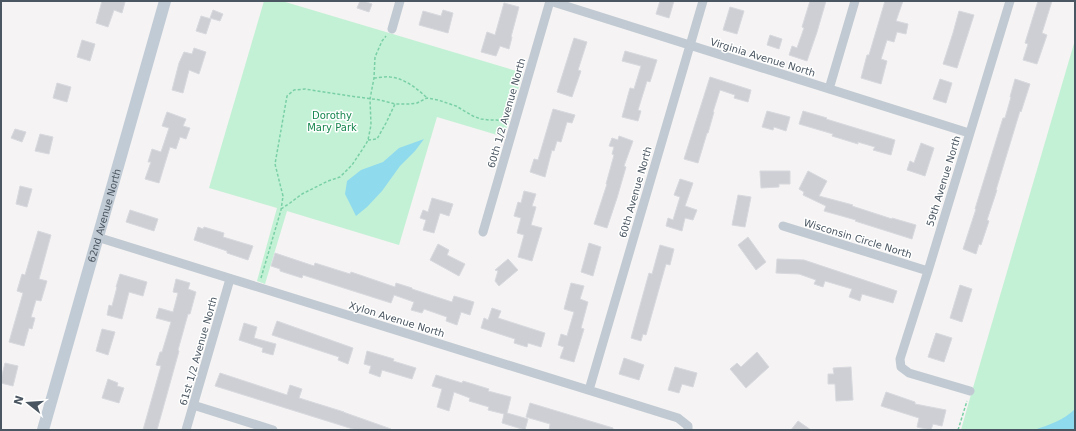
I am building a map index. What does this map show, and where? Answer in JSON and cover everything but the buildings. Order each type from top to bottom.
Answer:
[{"type":"street","name":"62nd Avenue North","points":[[43,430],[165,1]]},
{"type":"street","points":[[392,29],[400,1]]},
{"type":"street","name":"Virginia Avenue North","points":[[550,1],[969,133]]},
{"type":"street","name":"60th 1/2 Avenue North","points":[[483,232],[550,1]]},
{"type":"street","name":"60th Avenue North","points":[[589,390],[703,1]]},
{"type":"street","points":[[829,89],[855,1]]},
{"type":"street","name":"59th Avenue North","points":[[970,391],[909,372],[901,367],[900,359],[1010,1]]},
{"type":"street","name":"Wisconsin Circle North","points":[[783,226],[928,271]]},
{"type":"street","name":"Xylon Avenue North","points":[[97,237],[678,418],[688,428]]},
{"type":"street","name":"61st 1/2 Avenue North","points":[[186,430],[230,279]]},
{"type":"street","points":[[194,406],[273,430]]},
{"type":"path","points":[[281,210],[302,194],[328,181],[340,177],[352,165],[368,140],[371,125],[370,99],[374,78],[375,57],[382,41],[392,29]]},
{"type":"path","points":[[374,78],[390,76],[400,79],[419,90],[427,98],[456,106],[473,116],[482,119],[497,120],[508,123]]},
{"type":"path","points":[[259,288],[281,210],[283,196],[276,164],[286,96],[294,90],[305,89],[395,104],[417,103],[427,98]]},
{"type":"path","points":[[368,140],[377,139],[395,104]]},
{"type":"path","points":[[958,430],[970,391]]},
{"type":"green space","name":"Dorothy Mary Park","points":[[264,1],[282,1],[523,73],[504,137],[437,117],[399,245],[287,211],[265,284],[257,281],[277,208],[209,188]]},
{"type":"green space","points":[[1075,40],[1075,430],[961,430],[970,398]]},
{"type":"water","points":[[424,139],[415,151],[400,166],[382,191],[356,216],[345,194],[347,181],[361,170],[383,162],[399,148]]},
{"type":"water","points":[[1075,409],[1075,430],[1034,430],[1061,419]]}]
